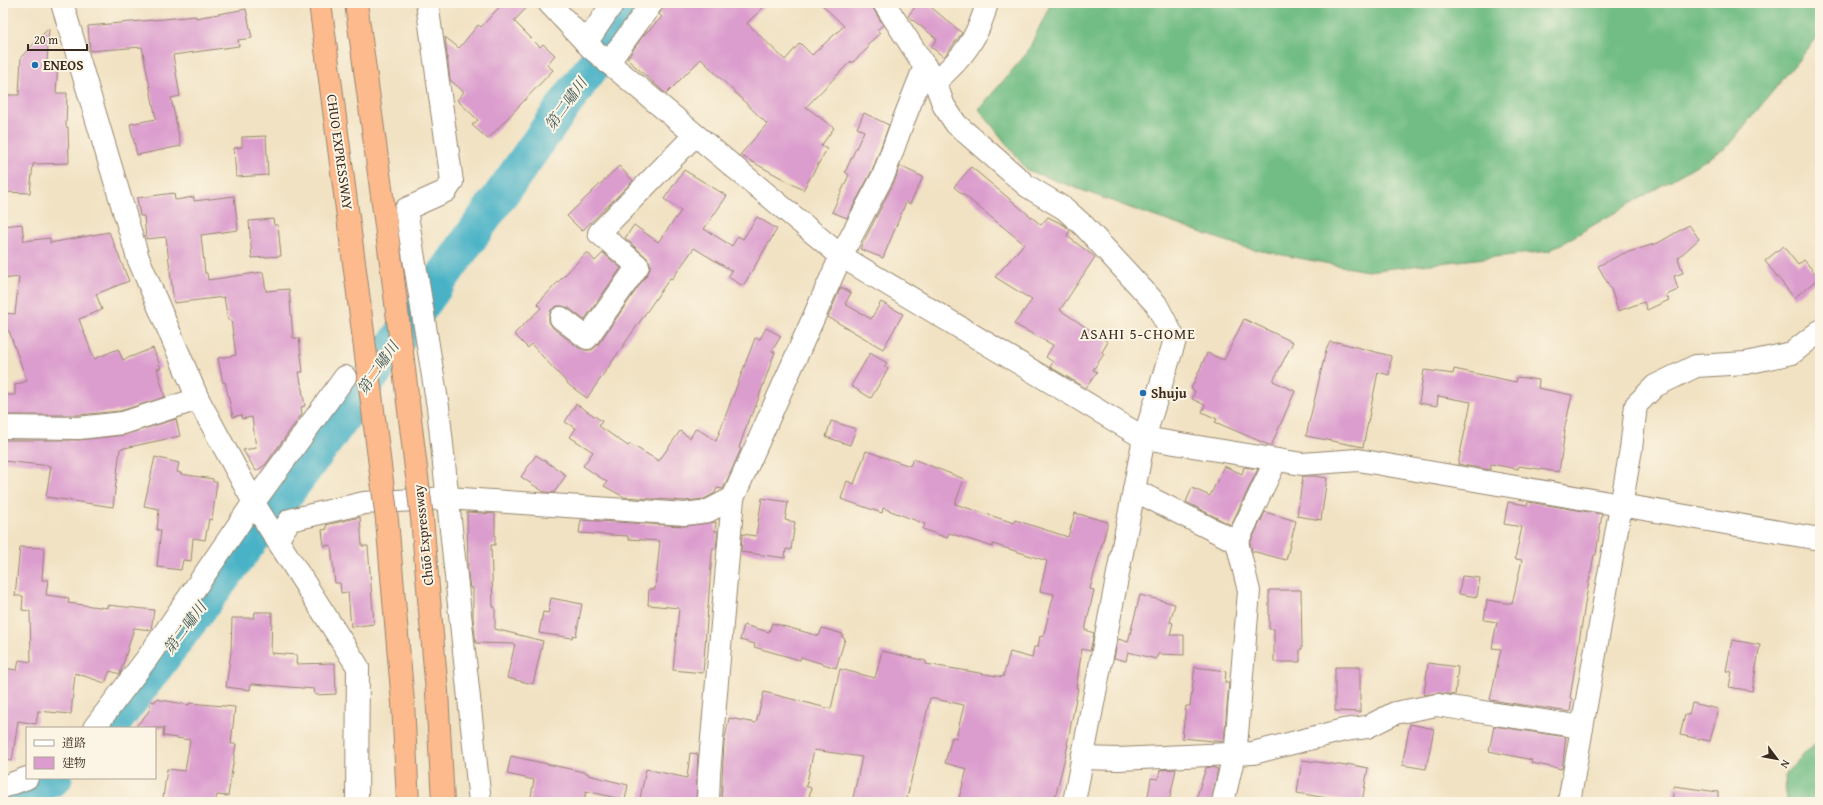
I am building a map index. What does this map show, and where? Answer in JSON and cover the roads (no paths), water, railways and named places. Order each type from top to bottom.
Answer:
[{"type":"highway","name":"CHUO EXPRESSWAY","points":[[320,3],[387,520],[403,703],[408,802]]},
{"type":"highway","name":"Chūō Expressway","points":[[356,3],[392,270],[422,518],[437,692],[443,802]]},
{"type":"street","points":[[62,3],[138,258],[198,399],[256,506],[358,667],[357,802]]},
{"type":"street","points":[[427,3],[452,182],[446,191],[406,209],[438,407],[480,802]]},
{"type":"street","points":[[549,3],[588,45],[608,63],[841,256],[1144,438],[1302,464],[1358,460],[1814,538],[1820,537]]},
{"type":"street","points":[[588,45],[613,3]]},
{"type":"street","points":[[608,63],[652,3]]},
{"type":"street","points":[[708,802],[709,773],[732,498],[841,256],[884,174],[902,124],[930,74],[953,67],[977,34],[987,3]]},
{"type":"street","points":[[892,6],[930,74],[944,106],[956,124],[1028,186],[1065,210],[1085,227],[1156,304],[1175,340],[1144,438],[1074,802]]},
{"type":"street","points":[[561,318],[587,338],[638,266],[599,233],[695,135]]},
{"type":"street","points":[[1569,802],[1631,449],[1636,405],[1654,386],[1696,366],[1746,363],[1792,353],[1820,332]]},
{"type":"street","points":[[95,727],[148,657],[256,506],[345,377]]},
{"type":"street","points":[[3,428],[79,428],[123,423],[198,399]]},
{"type":"street","points":[[1223,802],[1235,752],[1249,591],[1237,542],[1276,460]]},
{"type":"street","points":[[1134,490],[1237,542]]},
{"type":"street","points":[[274,535],[290,520],[364,503],[447,498],[685,514],[708,511],[732,498]]},
{"type":"street","points":[[1082,758],[1118,759],[1235,752],[1253,753],[1344,730],[1367,727],[1395,713],[1437,705],[1582,727]]},
{"type":"street","points":[[3,787],[26,778]]},
{"type":"waterway","name":"第二嘯川","points":[[111,727],[328,438],[580,83],[623,26]]},
{"type":"waterway","name":"第二嘯川","points":[[3,801],[18,796],[53,779]]},
{"type":"place","name":"ENEOS","points":[[35,65]]},
{"type":"place","name":"Shuju","points":[[1143,393]]},
{"type":"district","name":"ASAHI 5-CHOME","points":[[1138,334]]}]
